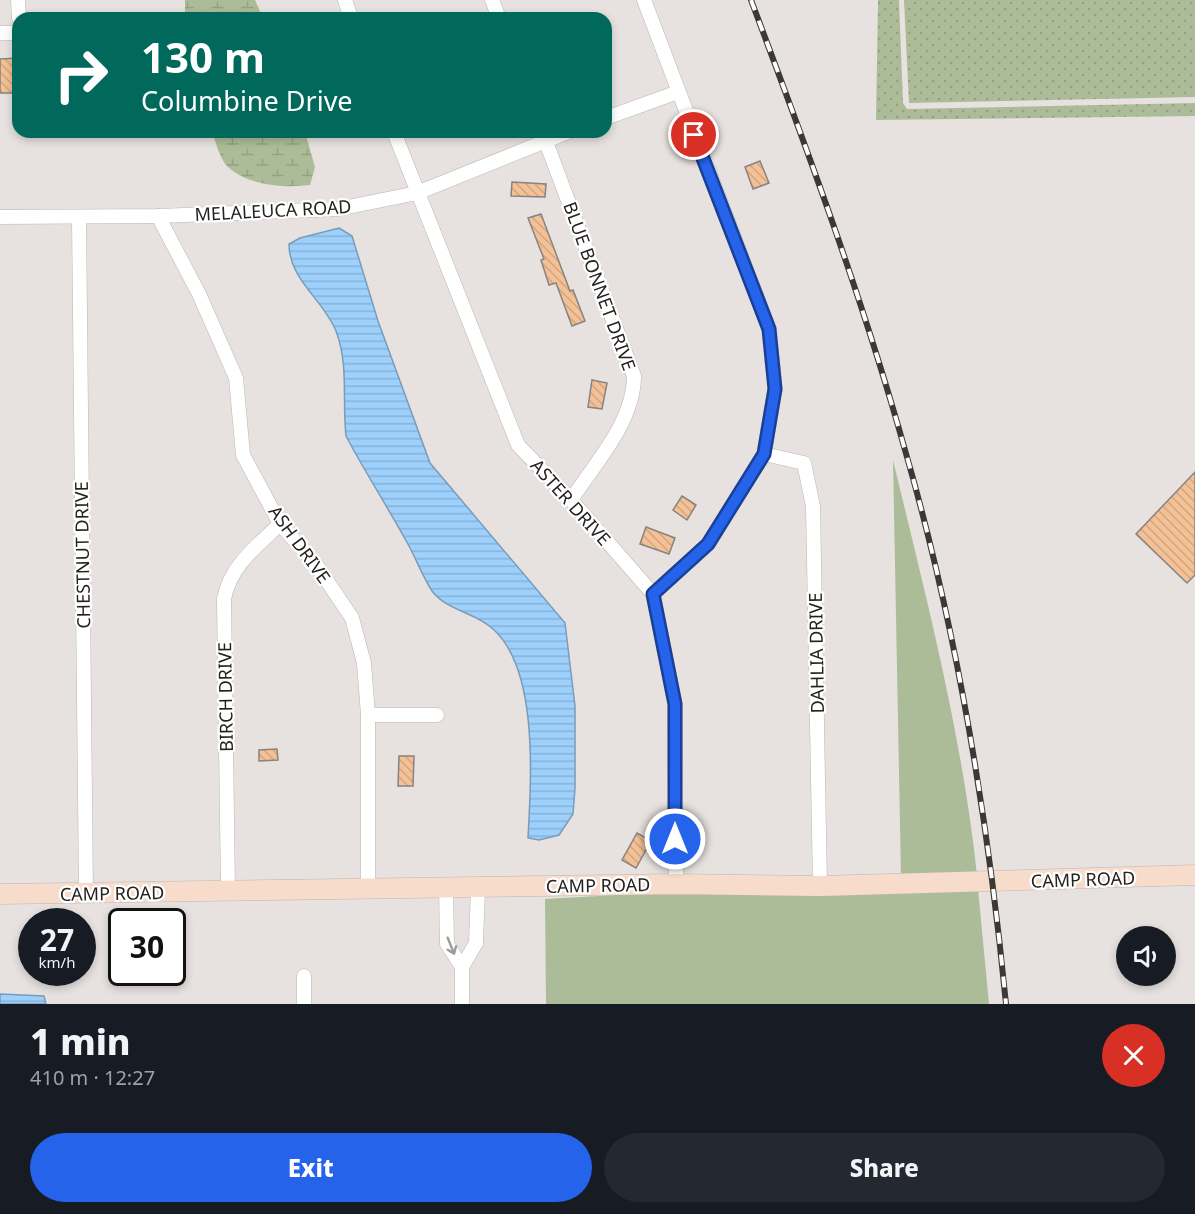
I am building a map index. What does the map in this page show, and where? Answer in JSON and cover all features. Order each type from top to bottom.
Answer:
[{"type":"street","points":[[644,0],[769,329],[775,389],[764,454],[708,544],[653,594]]},
{"type":"street","points":[[612,116],[678,92]]},
{"type":"street","name":"ASTER DRIVE","points":[[396,138],[518,445],[571,500],[653,594],[675,704],[676,884]]},
{"type":"street","name":"MELALEUCA ROAD","points":[[0,217],[158,216],[338,210],[417,193],[540,138]]},
{"type":"street","name":"BLUE BONNET DRIVE","points":[[545,138],[634,376],[634,390],[622,421],[571,500]]},
{"type":"street","name":"ASH DRIVE","points":[[158,216],[199,294],[236,378],[243,455],[280,524],[315,563],[352,618],[364,663],[368,715],[368,890]]},
{"type":"street","name":"CHESTNUT DRIVE","points":[[79,217],[86,893]]},
{"type":"street","name":"DAHLIA DRIVE","points":[[764,454],[804,463],[813,506],[820,886]]},
{"type":"street","name":"BIRCH DRIVE","points":[[228,891],[224,599],[229,579],[236,569],[280,524]]},
{"type":"street","points":[[368,715],[437,715]]},
{"type":"street","name":"CAMP ROAD","points":[[0,894],[676,884],[820,886],[1195,875]]},
{"type":"street","points":[[446,888],[447,944],[462,967]]},
{"type":"street","points":[[462,1004],[462,967],[476,943],[478,888]]},
{"type":"street","points":[[303,1004],[304,976]]},
{"type":"green space","points":[[185,0],[255,0],[260,12],[185,12]]},
{"type":"green space","points":[[878,0],[899,0],[903,103],[907,109],[1195,103],[1195,116],[876,120]]},
{"type":"green space","points":[[904,0],[1195,0],[1195,97],[909,103]]},
{"type":"green space","points":[[214,138],[307,138],[315,167],[310,185],[267,184],[236,173],[228,167],[218,151]]},
{"type":"green space","points":[[893,460],[953,718],[977,875],[901,877]]},
{"type":"green space","points":[[978,889],[989,1004],[546,1004],[545,899],[688,891]]},
{"type":"water","points":[[339,228],[352,236],[378,321],[430,463],[565,623],[575,706],[575,788],[573,814],[559,835],[539,840],[528,838],[529,727],[518,671],[508,647],[486,623],[445,603],[432,591],[346,436],[344,370],[340,344],[330,320],[300,279],[290,257],[289,244],[300,238]]},
{"type":"water","points":[[0,994],[44,996],[46,1004],[0,1004]]},
{"type":"building","points":[[12,58],[12,93],[0,93],[0,59]]},
{"type":"building","points":[[760,161],[769,183],[753,189],[745,167]]},
{"type":"building","points":[[512,182],[546,184],[545,197],[511,196]]},
{"type":"building","points":[[541,214],[570,291],[573,290],[585,321],[572,326],[556,283],[549,285],[541,260],[544,259],[528,218]]},
{"type":"building","points":[[592,380],[607,383],[602,409],[588,407]]},
{"type":"building","points":[[1195,472],[1195,575],[1187,583],[1136,534]]},
{"type":"building","points":[[682,496],[696,505],[687,520],[673,510]]},
{"type":"building","points":[[646,527],[675,538],[669,554],[640,544]]},
{"type":"building","points":[[277,749],[278,760],[259,761],[259,750]]},
{"type":"building","points":[[399,756],[414,756],[413,786],[398,786]]},
{"type":"building","points":[[637,833],[651,841],[636,868],[622,860]]},
{"type":"railway","points":[[751,0],[813,168],[871,336],[924,518],[955,655],[980,794],[1006,1004]]},
{"type":"route","points":[[675,839],[675,704],[653,594],[708,544],[764,454],[775,389],[769,329],[694,135]]}]
